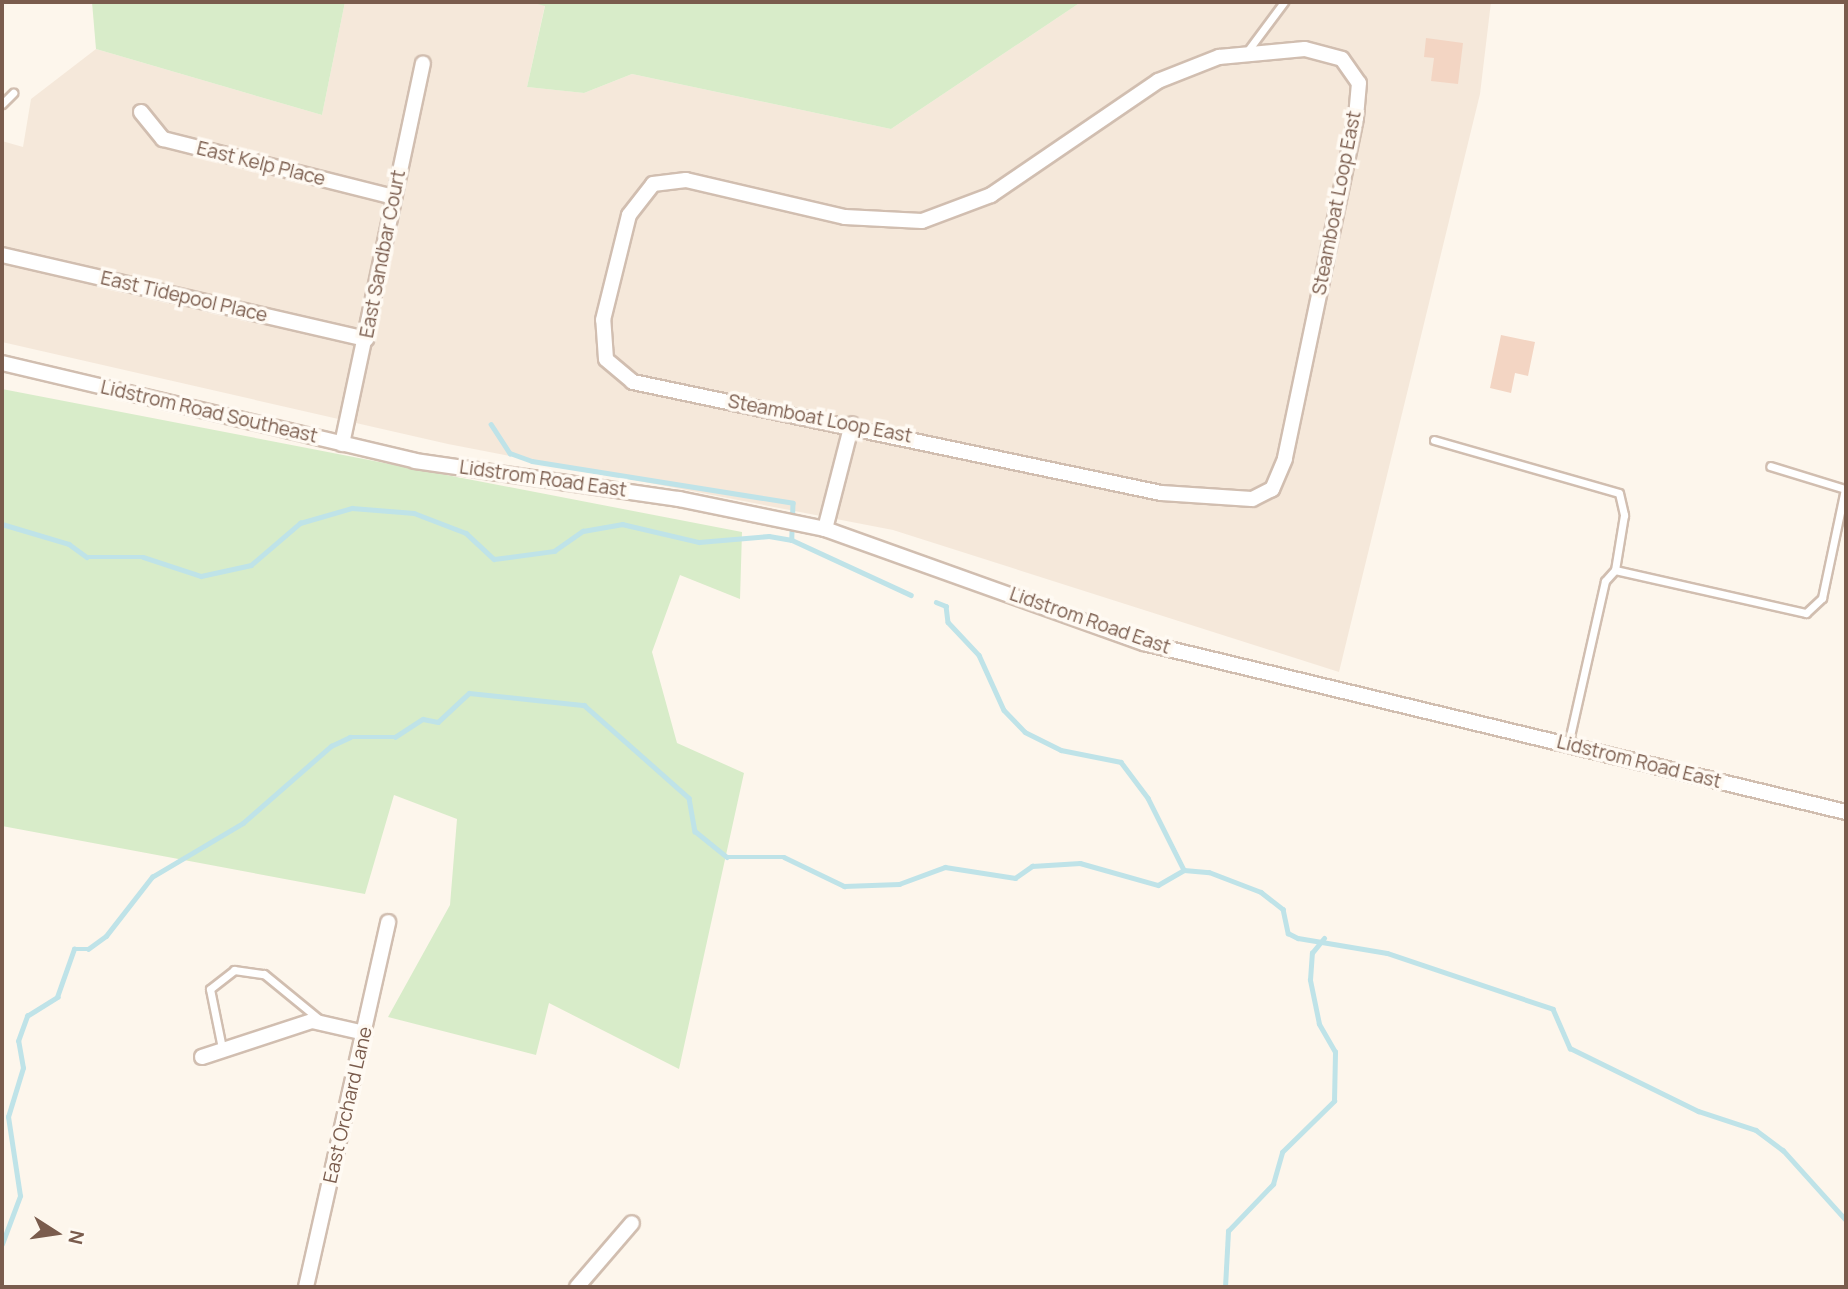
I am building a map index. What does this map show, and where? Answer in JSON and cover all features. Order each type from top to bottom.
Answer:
[{"type":"street","name":"Steamboat Loop East","points":[[1306,48],[1342,59],[1359,83],[1285,459],[1272,489],[1252,499],[1224,501],[1161,492],[852,424],[633,382],[606,359],[603,320],[629,215],[653,184],[686,180],[845,217],[922,221],[991,195],[1158,81],[1246,52],[1306,48]]},
{"type":"street","name":"East Sandbar Court","points":[[342,443],[423,64]]},
{"type":"street","name":"East Kelp Place","points":[[141,112],[163,139],[394,197]]},
{"type":"street","name":"East Tidepool Place","points":[[2,254],[366,339]]},
{"type":"street","name":"Lidstrom Road Southeast","points":[[2,363],[415,461]]},
{"type":"street","points":[[825,529],[852,424]]},
{"type":"street","name":"Lidstrom Road East","points":[[415,461],[679,499],[825,529],[1144,643],[1846,812]]},
{"type":"street","name":"East Orchard Lane","points":[[306,1287],[388,922]]},
{"type":"street","points":[[202,1057],[222,1048],[242,1048],[312,1021],[365,1033]]},
{"type":"street","points":[[577,1287],[632,1223]]},
{"type":"lane","points":[[1246,52],[1284,2]]},
{"type":"lane","points":[[2,104],[13,93]]},
{"type":"lane","points":[[1434,440],[1619,492],[1624,515],[1615,570],[1605,581],[1568,745]]},
{"type":"lane","points":[[1615,570],[1806,612],[1822,598],[1845,489],[1770,466]]},
{"type":"lane","points":[[222,1048],[210,989],[234,970],[264,974],[325,1024]]},
{"type":"shaded area","points":[[345,2],[530,2],[545,5],[527,87],[584,93],[632,74],[891,129],[1081,2],[1491,2],[1480,94],[1339,672],[893,530],[448,444],[2,342],[2,141],[23,147],[31,99],[96,49],[322,115]]},
{"type":"green space","points":[[92,2],[345,2],[322,115],[96,49]]},
{"type":"green space","points":[[530,2],[1081,2],[891,129],[632,74],[584,93],[527,87],[545,6]]},
{"type":"green space","points":[[2,389],[742,532],[740,599],[680,575],[652,652],[677,743],[744,773],[679,1069],[549,1003],[536,1055],[388,1017],[450,905],[457,819],[394,795],[365,894],[2,826]]},
{"type":"building","points":[[1426,38],[1463,43],[1458,84],[1431,81],[1434,58],[1424,57]]},
{"type":"building","points":[[1501,335],[1535,342],[1528,376],[1515,373],[1511,393],[1490,388]]},
{"type":"waterway","points":[[491,424],[510,453],[532,461],[793,503],[792,540]]},
{"type":"waterway","points":[[2,524],[69,544],[87,557],[143,557],[201,576],[251,565],[300,523],[352,508],[414,513],[466,533],[494,559],[554,551],[583,531],[622,524],[699,542],[769,536],[792,540],[911,595]]},
{"type":"waterway","points":[[936,602],[946,606],[948,622],[979,655],[1004,710],[1025,732],[1061,750],[1121,762],[1148,798],[1184,870]]},
{"type":"waterway","points":[[2,1244],[20,1196],[8,1117],[23,1068],[18,1041],[27,1016],[57,997],[74,949],[88,949],[106,936],[152,877],[243,823],[331,746],[350,737],[395,737],[423,719],[438,722],[469,693],[584,705],[689,798],[695,831],[727,857],[784,857],[844,886],[899,884],[945,867],[1015,878],[1032,866],[1080,863],[1158,885],[1184,870],[1209,872],[1261,892],[1283,909],[1288,933],[1298,938],[1387,953],[1553,1009],[1570,1048],[1698,1111],[1756,1130],[1783,1150],[1846,1220]]},
{"type":"waterway","points":[[1225,1287],[1228,1231],[1273,1184],[1282,1152],[1334,1101],[1335,1052],[1319,1024],[1310,980],[1312,953],[1324,938]]}]
